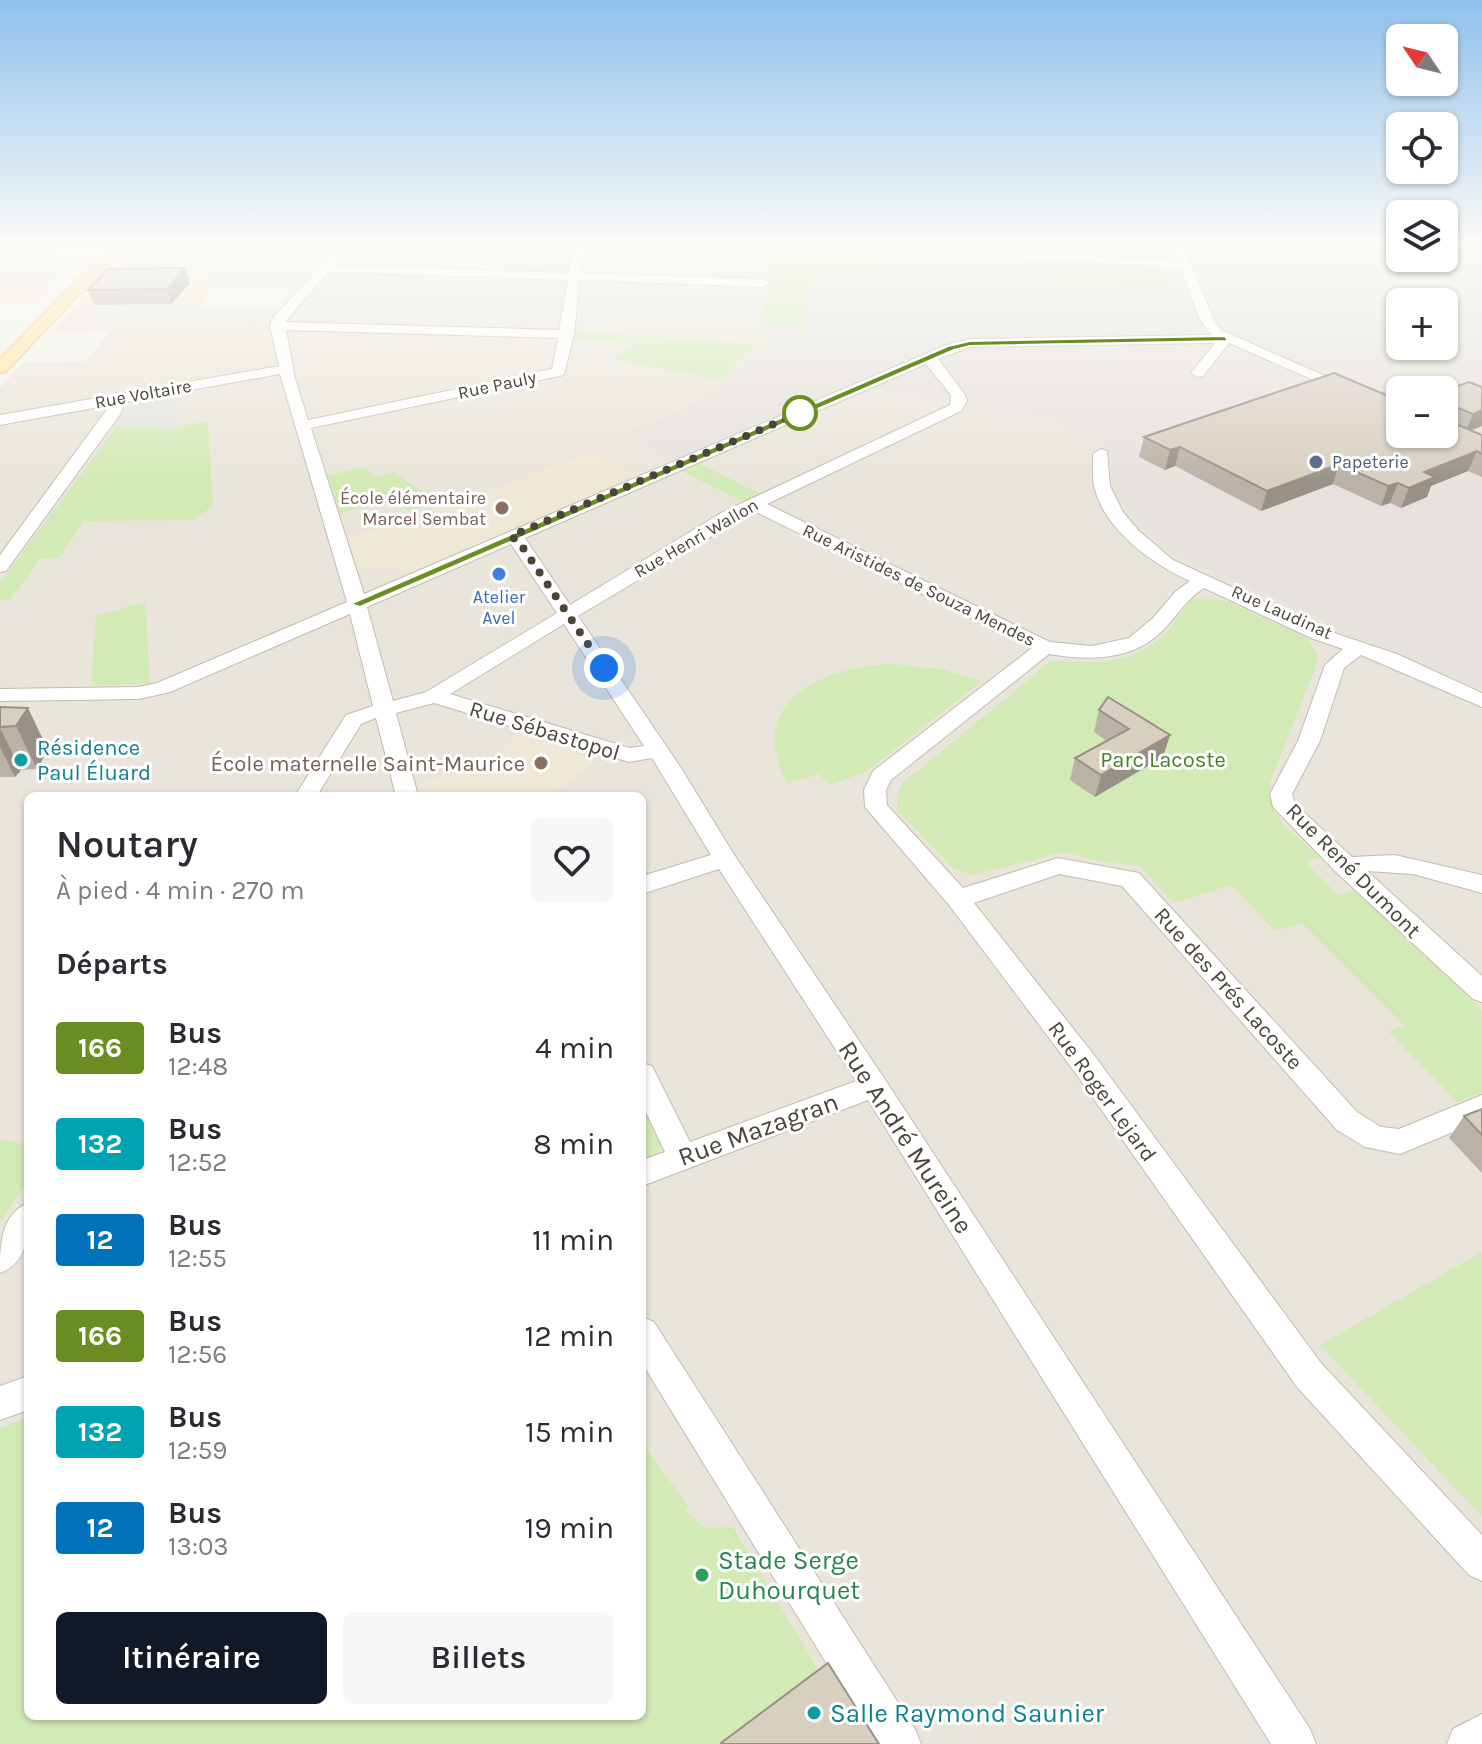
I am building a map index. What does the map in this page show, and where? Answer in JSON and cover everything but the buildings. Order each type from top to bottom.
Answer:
[{"type":"main road","points":[[0,354],[33,322]]},
{"type":"main road","points":[[0,368],[43,322]]},
{"type":"street","points":[[278,322],[287,369],[356,604],[406,792]]},
{"type":"street","name":"Rue Pauly","points":[[305,425],[553,374],[561,369],[568,322]]},
{"type":"street","points":[[1209,322],[1225,339],[1386,408]]},
{"type":"street","points":[[277,326],[567,334]]},
{"type":"street","points":[[0,695],[139,693],[163,688],[511,536],[970,343],[1225,339]]},
{"type":"street","points":[[1198,373],[1225,339]]},
{"type":"street","name":"Rue Henri Wallon","points":[[309,792],[343,741],[433,696],[727,517],[956,408],[960,401],[958,395],[934,362],[927,359]]},
{"type":"street","name":"Rue Voltaire","points":[[0,420],[287,369]]},
{"type":"street","points":[[0,567],[116,410],[119,398]]},
{"type":"street","name":"Rue Laudinat","points":[[1101,454],[1102,486],[1125,527],[1167,564],[1318,634],[1390,658],[1482,701]]},
{"type":"street","name":"Rue Aristides de Souza Mendes","points":[[753,504],[1045,647],[1072,652],[1102,653],[1126,647],[1161,622],[1175,599],[1204,581]]},
{"type":"street","name":"Rue André Mureine","points":[[511,536],[519,542],[569,614],[658,750],[725,859],[1295,1744]]},
{"type":"street","name":"Rue Roger Lejard","points":[[1045,647],[881,776],[875,790],[876,807],[958,899],[1084,1063],[1309,1375],[1482,1562]]},
{"type":"street","name":"Rue Laudinat","points":[[1357,648],[1384,664],[1482,709]]},
{"type":"street","name":"Rue René Dumont","points":[[1357,648],[1335,665],[1309,741],[1281,794],[1284,807],[1482,992]]},
{"type":"street","name":"Rue Sébastopol","points":[[433,696],[629,755],[658,750]]},
{"type":"street","points":[[646,884],[725,859]]},
{"type":"street","points":[[1345,867],[1362,860],[1400,865],[1482,884]]},
{"type":"street","name":"Rue des Prés Lacoste","points":[[958,899],[1058,866],[1130,879],[1347,1121],[1375,1138],[1400,1142],[1482,1107]]},
{"type":"street","points":[[646,1082],[682,1157]]},
{"type":"street","name":"Rue Mazagran","points":[[646,1171],[874,1086]]},
{"type":"street","points":[[0,1259],[24,1223]]},
{"type":"street","points":[[646,1339],[900,1744]]},
{"type":"street","points":[[0,1403],[24,1394]]},
{"type":"street","points":[[1468,1744],[1482,1735]]},
{"type":"shaded area","points":[[62,322],[769,322],[765,345],[709,393],[678,411],[623,435],[674,460],[849,385],[1045,418],[1099,440],[1108,454],[1112,488],[1482,688],[1482,1744],[0,1744],[0,387],[25,362],[85,361],[111,331],[53,332]]},
{"type":"shaded area","points":[[761,322],[1386,322],[1386,360],[1458,360],[1458,322],[1482,322],[1482,688],[1221,574],[1151,536],[1112,488],[1108,454],[1099,441],[1045,418],[849,385],[674,460],[622,435],[678,411],[709,393],[764,345],[769,328],[761,327]]},
{"type":"shaded area","points":[[147,399],[175,400],[181,426],[162,430],[154,426],[117,426],[130,408]]},
{"type":"shaded area","name":"École élémentaire Marcel Sembat","points":[[592,452],[637,476],[404,575],[393,568],[379,566],[357,570],[348,538],[468,499]]},
{"type":"shaded area","name":"École maternelle Saint-Maurice","points":[[520,730],[571,746],[571,754],[595,761],[556,792],[423,792],[420,782],[486,765]]},
{"type":"green space","points":[[761,322],[806,322],[805,329],[761,327]]},
{"type":"green space","points":[[572,331],[755,344],[720,380],[613,359],[624,350],[633,349],[636,343],[571,338]]},
{"type":"green space","points":[[208,421],[213,506],[192,520],[84,521],[59,558],[40,559],[10,600],[0,600],[0,583],[117,426],[154,426],[162,430]]},
{"type":"green space","points":[[699,463],[760,494],[744,502],[681,471]]},
{"type":"green space","points":[[364,467],[376,477],[393,472],[438,502],[410,512],[390,498],[340,514],[328,475]]},
{"type":"green space","name":"Parc Lacoste","points":[[1193,599],[1224,600],[1307,638],[1319,658],[1270,783],[1272,805],[1293,833],[1320,857],[1305,862],[1338,895],[1355,889],[1482,1010],[1482,1093],[1457,1102],[1389,1032],[1404,1025],[1302,923],[1275,931],[1231,885],[1174,903],[1139,866],[1098,861],[1064,852],[973,875],[954,869],[897,810],[897,794],[904,782],[1051,661],[1112,660],[1140,652],[1165,634]]},
{"type":"green space","points":[[145,602],[150,684],[91,685],[96,616]]},
{"type":"green space","points":[[893,664],[941,669],[982,681],[866,772],[829,785],[819,774],[787,783],[776,754],[776,730],[783,710],[798,694],[818,681],[867,666]]},
{"type":"green space","points":[[646,1116],[662,1144],[658,1154],[646,1158]]},
{"type":"green space","points":[[0,1139],[24,1144],[24,1187],[0,1222]]},
{"type":"green space","points":[[1482,1252],[1482,1517],[1320,1345]]},
{"type":"green space","name":"Stade Serge Duhourquet","points":[[24,1419],[24,1720],[646,1720],[646,1448],[689,1507],[685,1511],[706,1528],[733,1527],[863,1744],[0,1744],[0,1428]]},
{"type":"bus line","name":"166","points":[[356,604],[951,348],[970,343],[1225,339]]},
{"type":"place","name":"Papeterie","points":[[1316,462]]},
{"type":"place","name":"École élémentaire Marcel Sembat","points":[[502,508]]},
{"type":"place","name":"Atelier Avel","points":[[499,574]]},
{"type":"place","name":"Résidence Paul Éluard","points":[[21,760]]},
{"type":"place","name":"École maternelle Saint-Maurice","points":[[541,763]]},
{"type":"place","name":"Stade Serge Duhourquet","points":[[702,1575]]},
{"type":"place","name":"Salle Raymond Saunier","points":[[814,1713]]},
{"type":"route","points":[[604,668],[519,542],[511,536],[800,413]]}]
